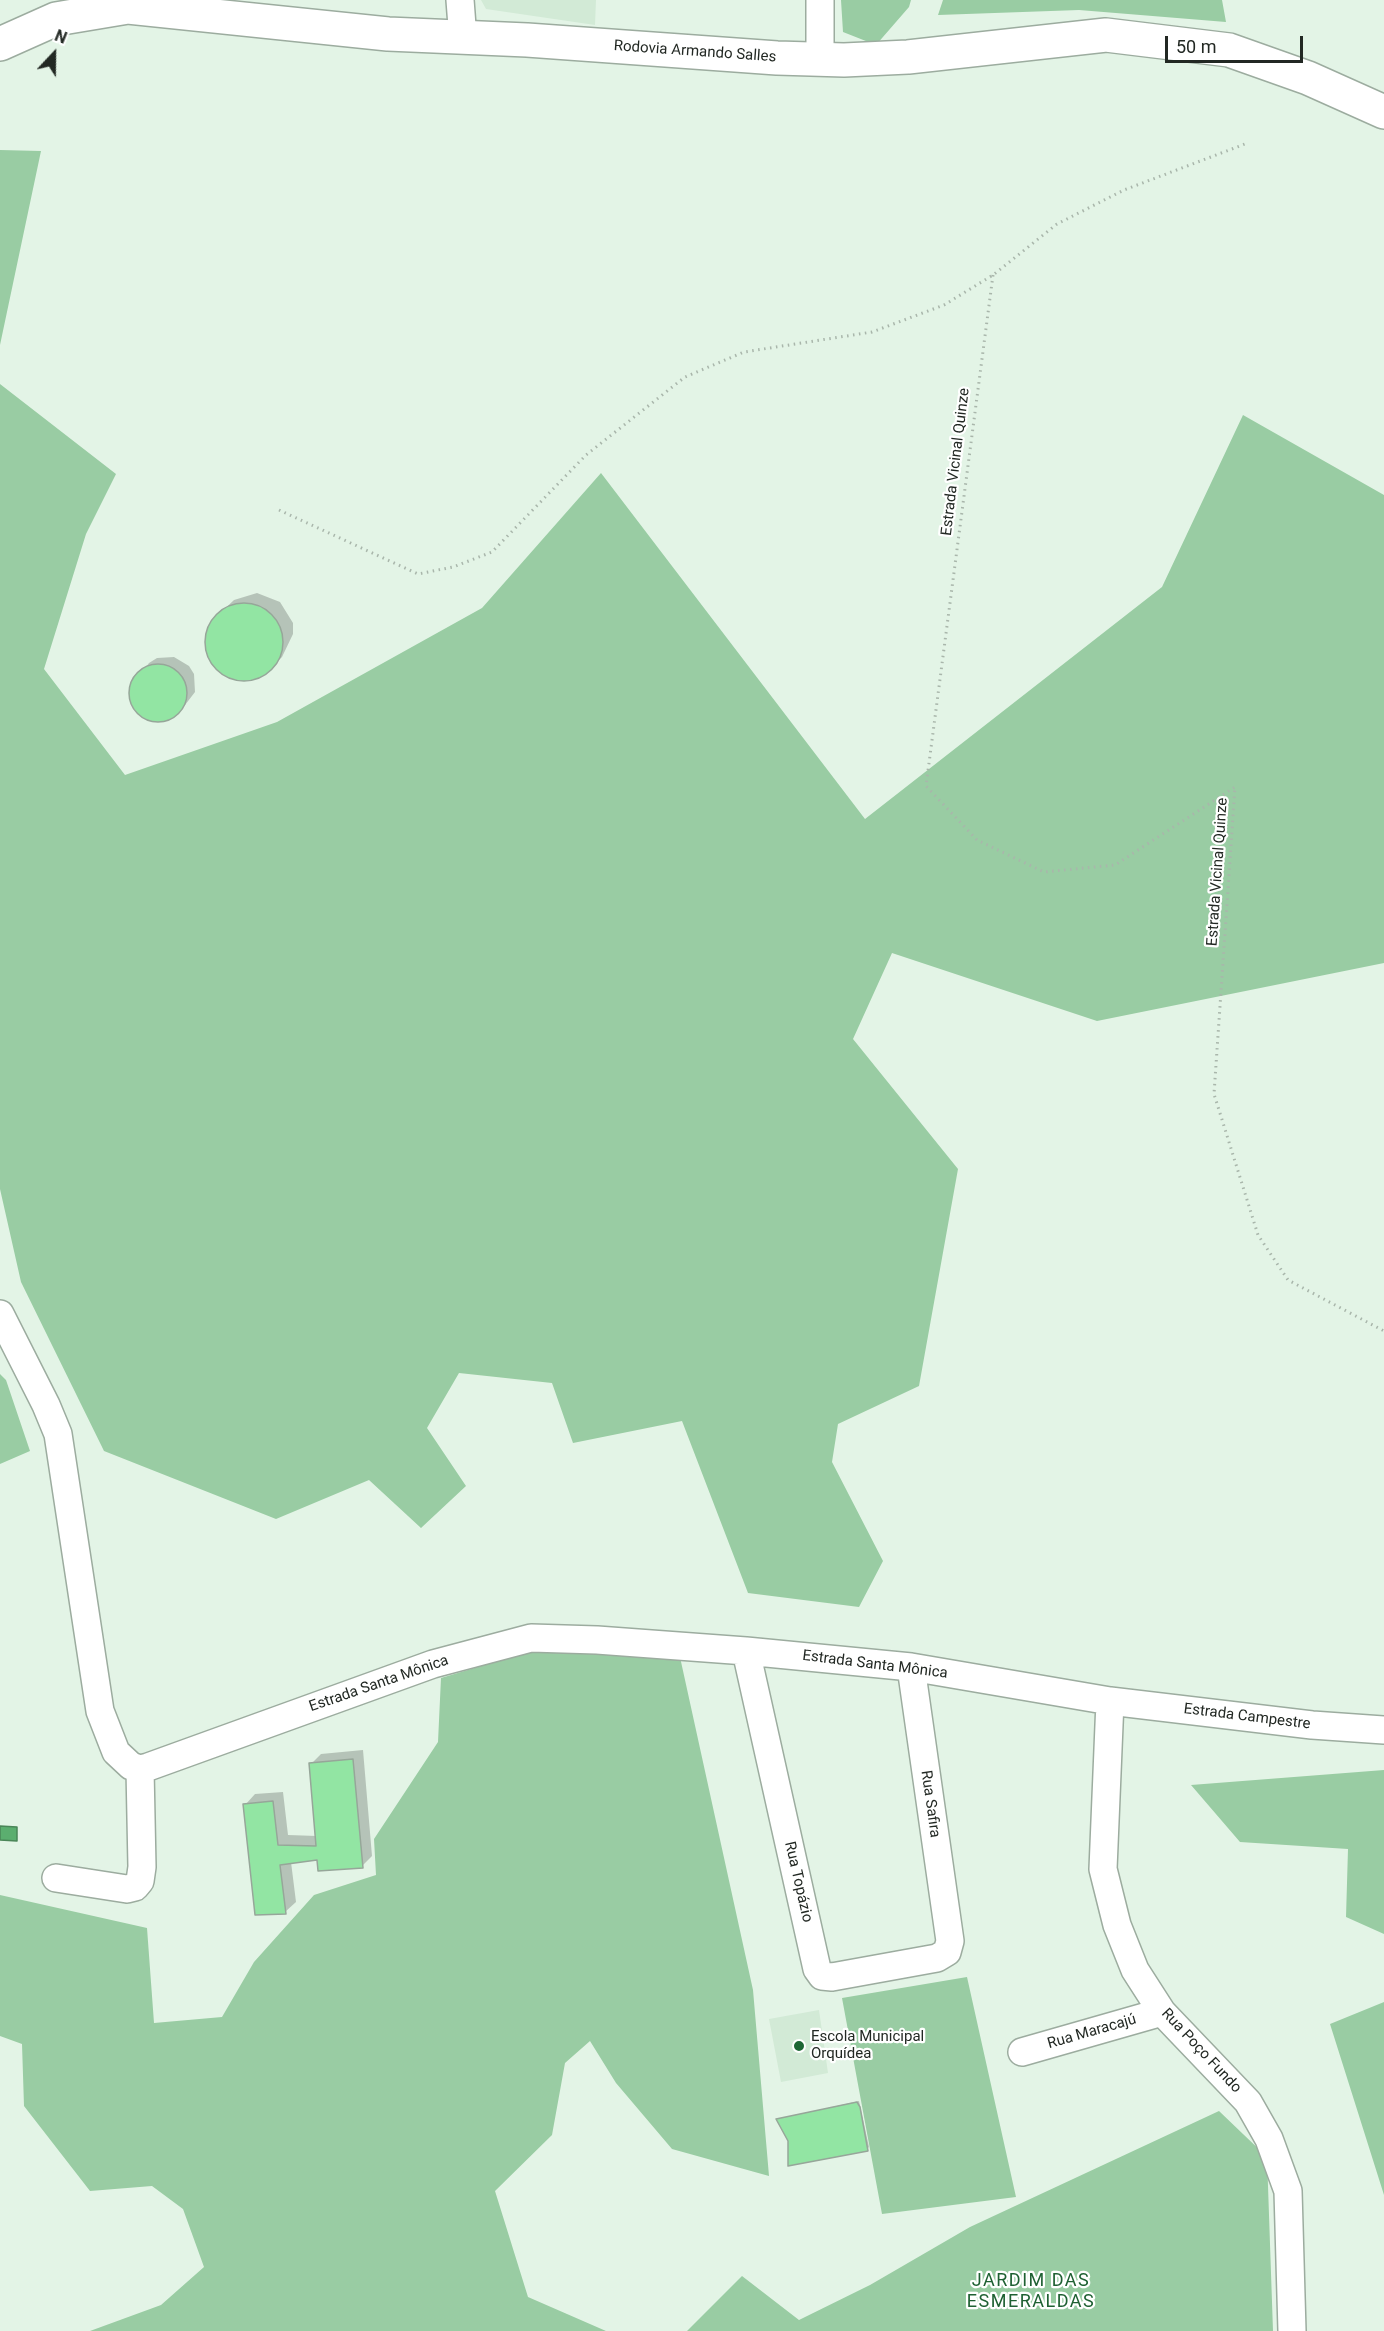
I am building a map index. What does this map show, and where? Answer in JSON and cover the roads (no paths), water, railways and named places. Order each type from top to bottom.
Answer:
[{"type":"main road","name":"Rodovia Armando Salles","points":[[0,44],[57,9],[128,7],[388,34],[527,40],[820,59],[908,57],[1106,35],[1151,38],[1229,50],[1308,78],[1384,112]]},
{"type":"street","points":[[460,0],[463,39]]},
{"type":"street","points":[[820,0],[820,59]]},
{"type":"street","points":[[0,1314],[46,1405],[58,1434],[100,1711],[116,1752],[131,1766],[140,1769],[142,1867],[140,1881],[135,1887],[128,1889],[56,1878]]},
{"type":"street","name":"Estrada Santa Mônica","points":[[140,1769],[433,1664],[531,1638],[746,1651],[910,1667],[1110,1701]]},
{"type":"street","name":"Rua Topázio","points":[[746,1651],[817,1969],[822,1976],[832,1977],[938,1958],[947,1952],[950,1941]]},
{"type":"street","name":"Rua Safira","points":[[910,1667],[950,1941]]},
{"type":"street","name":"Estrada Campestre","points":[[1110,1701],[1312,1725],[1384,1730]]},
{"type":"street","name":"Rua Poço Fundo","points":[[1110,1701],[1103,1869],[1117,1926],[1135,1970],[1162,2012],[1248,2102],[1269,2139],[1288,2191],[1292,2331]]},
{"type":"street","name":"Rua Maracajú","points":[[1022,2052],[1162,2012]]},
{"type":"place","name":"Escola Municipal Orquídea","points":[[799,2046]]},
{"type":"district","name":"JARDIM DAS ESMERALDAS","points":[[1031,2291]]}]
